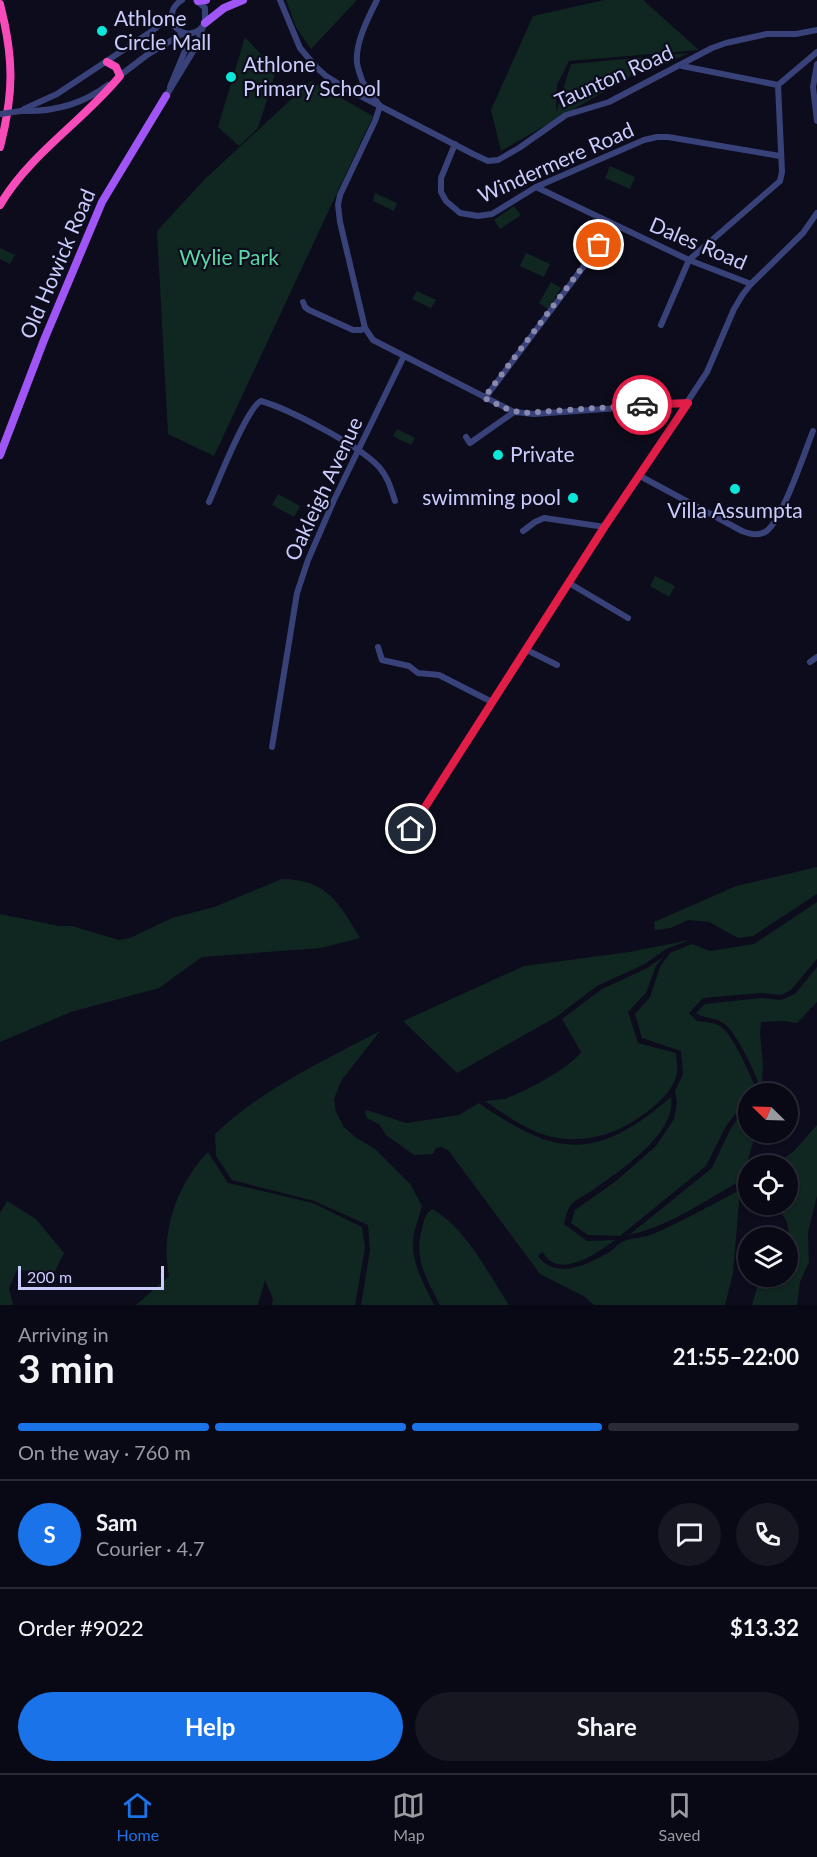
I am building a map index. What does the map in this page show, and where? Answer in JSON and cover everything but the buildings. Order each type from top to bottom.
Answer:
[{"type":"highway","points":[[0,4],[10,46],[12,72],[8,113],[0,147]]},
{"type":"highway","points":[[0,206],[20,178],[120,76],[116,67],[107,62]]},
{"type":"main road","points":[[204,25],[224,8],[243,0]]},
{"type":"main road","name":"Old Howick Road","points":[[0,455],[44,340],[102,201],[166,96]]},
{"type":"street","points":[[170,0],[174,7]]},
{"type":"street","points":[[21,111],[57,94],[107,62],[171,16],[174,7],[182,0]]},
{"type":"street","points":[[0,114],[76,104],[95,94],[147,55],[185,33],[196,32],[204,25],[205,8],[200,0]]},
{"type":"street","name":"Taunton Road","points":[[280,0],[293,34],[306,56],[326,76],[482,159],[498,160],[566,115],[609,102],[712,48],[739,39],[767,34],[803,33],[817,30]]},
{"type":"street","points":[[367,99],[365,85],[357,65],[357,54],[376,0]]},
{"type":"street","points":[[171,16],[175,27],[185,33]]},
{"type":"street","name":"Old Howick Road","points":[[166,96],[194,50],[204,25]]},
{"type":"street","name":"Old Howick Road","points":[[166,96],[188,46],[185,33]]},
{"type":"street","points":[[778,85],[817,52]]},
{"type":"street","points":[[817,64],[813,87],[817,121]]},
{"type":"street","points":[[681,66],[778,85]]},
{"type":"street","points":[[365,85],[380,106],[340,195],[338,205],[365,328],[373,340],[514,412],[534,414],[688,403]]},
{"type":"street","points":[[661,325],[689,260],[778,183],[782,172],[778,85]]},
{"type":"street","name":"Windermere Road","points":[[455,144],[444,167],[441,192],[446,201],[460,213],[478,216],[492,214],[536,188],[644,140],[657,137],[676,138],[780,156]]},
{"type":"street","name":"Dales Road","points":[[536,188],[689,260],[751,284]]},
{"type":"street","points":[[411,829],[605,526],[688,403],[711,366],[735,309],[751,284],[803,233],[817,213]]},
{"type":"street","points":[[484,398],[614,226]]},
{"type":"street","points":[[303,302],[309,310],[347,328],[356,331],[365,328]]},
{"type":"street","name":"Oakleigh Avenue","points":[[272,747],[300,582],[318,534],[404,356]]},
{"type":"street","points":[[209,502],[254,406],[260,402],[311,424],[359,450],[385,474],[395,501]]},
{"type":"street","points":[[466,437],[470,443],[514,412]]},
{"type":"street","points":[[640,476],[742,531],[760,534],[771,527],[781,510],[813,431]]},
{"type":"street","points":[[523,531],[544,518],[605,526]]},
{"type":"street","points":[[569,583],[628,618]]},
{"type":"street","points":[[378,647],[382,660],[409,666],[418,673],[439,675],[492,702]]},
{"type":"street","points":[[527,650],[557,665]]},
{"type":"street","points":[[810,662],[817,657]]},
{"type":"green space","points":[[286,0],[357,0],[311,49],[296,27]]},
{"type":"green space","points":[[604,0],[643,0],[699,50],[569,61],[557,85],[556,112],[571,64],[689,53],[658,67],[654,63],[501,151],[491,110],[533,16]]},
{"type":"green space","points":[[245,37],[276,71],[258,128],[239,146],[218,127]]},
{"type":"green space","name":"Wylie Park","points":[[311,81],[373,116],[214,456],[168,434],[157,231],[205,179]]},
{"type":"green space","points":[[610,166],[635,177],[630,189],[605,178]]},
{"type":"green space","points":[[375,193],[397,203],[394,211],[373,201]]},
{"type":"green space","points":[[514,206],[521,215],[500,229],[494,220]]},
{"type":"green space","points":[[0,248],[15,255],[10,264],[0,259]]},
{"type":"green space","points":[[526,253],[550,264],[544,277],[520,266]]},
{"type":"green space","points":[[551,282],[561,288],[548,309],[539,303]]},
{"type":"green space","points":[[417,291],[436,300],[431,308],[412,299]]},
{"type":"green space","points":[[397,429],[415,438],[411,445],[393,436]]},
{"type":"green space","points":[[278,494],[300,506],[294,517],[272,505]]},
{"type":"green space","points":[[655,576],[675,586],[669,597],[650,586]]},
{"type":"green space","points":[[817,867],[817,894],[753,936],[738,938],[709,922],[688,920],[671,928],[655,930],[654,922],[736,886]]},
{"type":"green space","points":[[282,879],[310,883],[321,889],[346,914],[360,938],[321,948],[202,957],[159,988],[71,1012],[0,1042],[0,914],[59,926],[72,926],[119,940],[130,938],[172,918],[214,907]]},
{"type":"green space","points":[[817,902],[817,959],[791,990],[781,995],[761,993],[703,998],[689,1013],[697,1021],[715,1024],[725,1030],[739,1052],[754,1083],[738,1083],[738,1111],[726,1126],[706,1166],[620,1236],[588,1235],[571,1223],[575,1210],[616,1181],[656,1146],[674,1119],[677,1103],[675,1091],[683,1074],[681,1051],[642,1038],[635,1014],[650,997],[660,967],[670,953],[692,944],[710,951],[754,944]]},
{"type":"green space","points":[[690,940],[666,949],[645,964],[597,986],[556,1017],[457,1073],[403,1021],[524,966],[629,952]]},
{"type":"green space","points":[[663,957],[656,966],[646,993],[628,1012],[638,1043],[676,1053],[675,1081],[652,1108],[631,1123],[612,1132],[571,1139],[538,1133],[485,1101],[512,1096],[534,1086],[567,1065],[581,1052],[562,1019],[602,989],[647,968]]},
{"type":"green space","points":[[817,967],[817,1002],[797,1023],[761,1022],[762,1083],[758,1083],[748,1059],[728,1027],[720,1021],[696,1013],[705,1004],[761,998],[781,1000],[795,994]]},
{"type":"green space","points":[[380,1031],[341,1081],[334,1099],[336,1112],[344,1127],[375,1149],[411,1185],[422,1206],[414,1233],[413,1252],[418,1270],[434,1305],[361,1305],[370,1251],[368,1225],[314,1201],[232,1180],[216,1156],[215,1134],[233,1118],[294,1077]]},
{"type":"green space","points":[[671,1097],[670,1111],[656,1138],[631,1162],[574,1202],[568,1210],[564,1224],[587,1241],[615,1240],[585,1259],[568,1264],[552,1262],[542,1252],[538,1256],[553,1267],[562,1269],[581,1266],[608,1253],[622,1242],[653,1234],[738,1191],[733,1273],[725,1305],[594,1305],[585,1297],[540,1274],[448,1150],[441,1147],[436,1148],[433,1154],[414,1155],[386,1135],[379,1124],[367,1118],[365,1112],[367,1110],[406,1123],[459,1115],[479,1103],[532,1134],[555,1142],[576,1145],[598,1142],[621,1133],[645,1118]]},
{"type":"green space","points":[[738,1118],[738,1143],[753,1143],[749,1155],[738,1155],[738,1182],[673,1219],[629,1235],[712,1168]]},
{"type":"green space","points":[[817,1125],[817,1196],[808,1232],[809,1262],[800,1282],[797,1305],[752,1305],[757,1287],[798,1287],[798,1227],[788,1227],[783,1215],[798,1215],[798,1155],[788,1155]]},
{"type":"green space","points":[[208,1152],[228,1183],[313,1203],[362,1227],[365,1248],[355,1305],[272,1305],[273,1299],[265,1280],[258,1305],[136,1305],[169,1276],[167,1243],[174,1210],[188,1179]]},
{"type":"green space","points":[[7,1201],[36,1219],[64,1253],[54,1273],[17,1270],[9,1288],[13,1305],[0,1305],[0,1213]]},
{"type":"green space","points":[[432,1209],[456,1228],[466,1240],[509,1305],[440,1305],[430,1287],[419,1250],[424,1220]]},
{"type":"way so far","points":[[599,245],[484,398],[514,412],[534,414],[642,405]]},
{"type":"place","name":"Athlone Circle Mall","points":[[102,31]]},
{"type":"place","name":"Athlone Primary School","points":[[231,77]]},
{"type":"place","name":"Private","points":[[498,455]]},
{"type":"place","name":"Villa Assumpta","points":[[735,489]]},
{"type":"place","name":"swimming pool","points":[[573,498]]},
{"type":"route","points":[[411,829],[605,526],[688,403],[642,405]]}]
